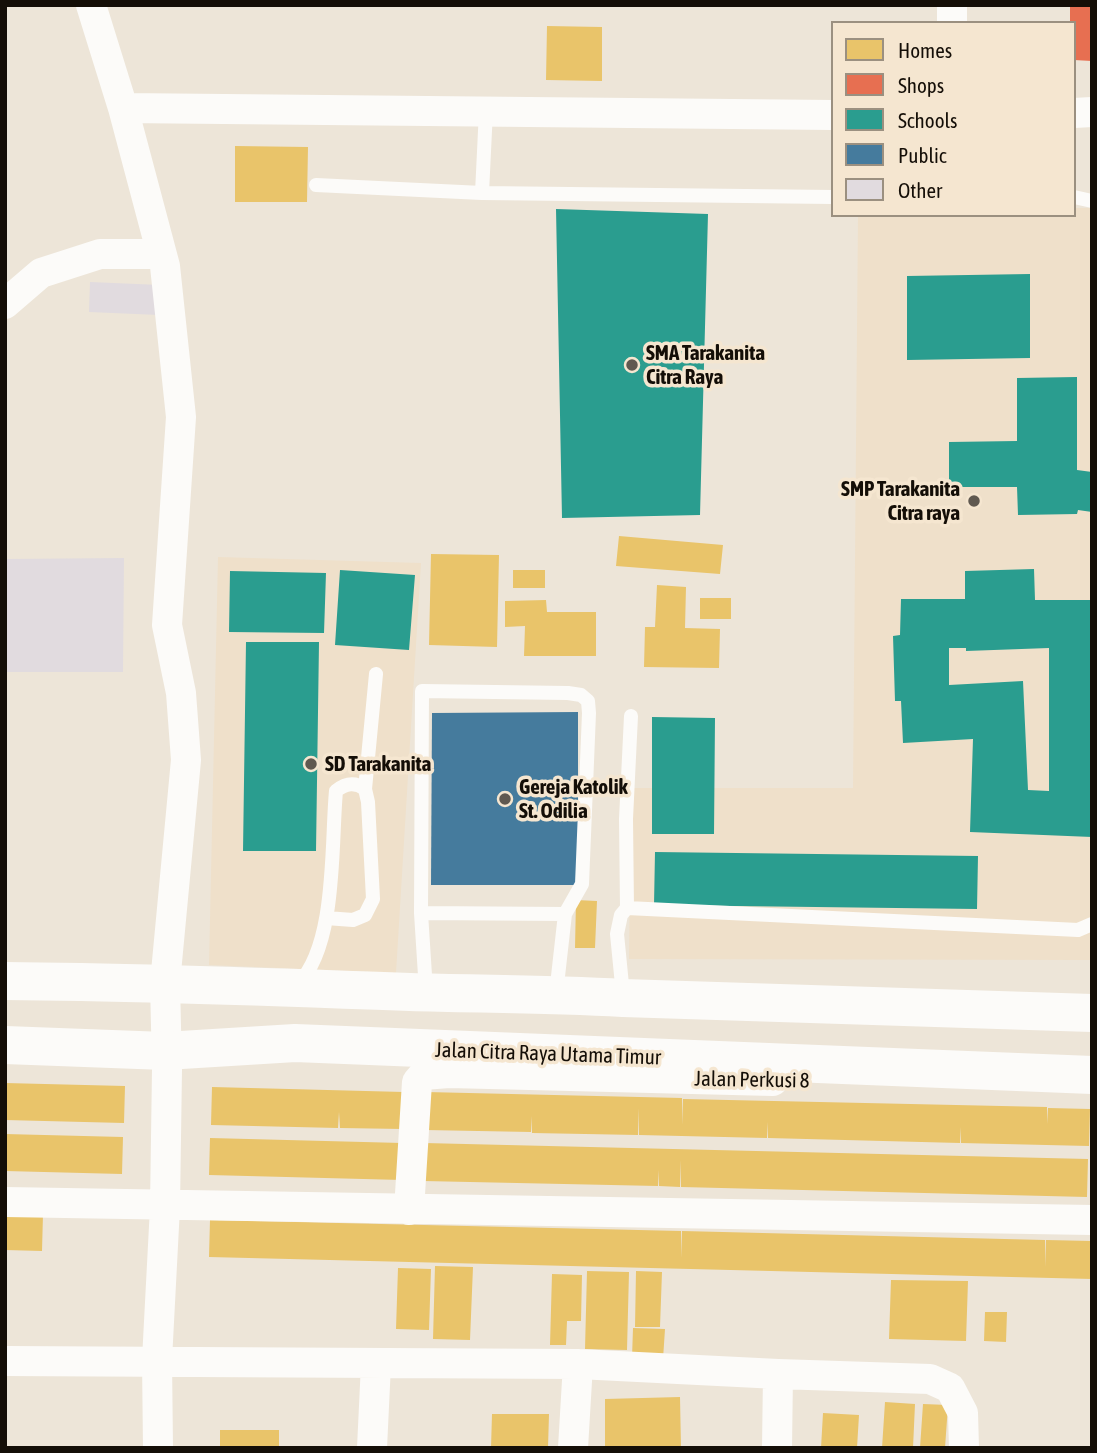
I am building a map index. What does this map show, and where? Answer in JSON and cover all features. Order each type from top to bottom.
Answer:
[{"type":"main road","points":[[5,981],[556,994],[1092,1013]]},
{"type":"main road","points":[[621,1056],[623,998]]},
{"type":"main road","name":"Jalan Citra Raya Utama Timur","points":[[5,1045],[165,1051],[295,1043],[1092,1074]]},
{"type":"street","points":[[91,5],[123,108],[165,266],[181,416],[167,625],[181,693],[186,760],[165,983],[165,1207],[157,1360],[159,1448]]},
{"type":"street","points":[[123,108],[831,115]]},
{"type":"street","points":[[5,304],[41,274],[100,254],[160,254]]},
{"type":"street","name":"Jalan Perkusi 8","points":[[410,1210],[417,1082],[423,1075],[449,1073],[1081,1088],[1092,1091]]},
{"type":"street","points":[[5,1202],[165,1207],[1092,1220]]},
{"type":"street","points":[[5,1361],[578,1364],[930,1378],[950,1388],[963,1413],[964,1448]]},
{"type":"street","points":[[372,1448],[376,1364]]},
{"type":"street","points":[[573,1448],[578,1364]]},
{"type":"street","points":[[777,1448],[778,1374]]},
{"type":"lane","points":[[482,193],[486,110]]},
{"type":"lane","points":[[316,185],[482,193],[831,197]]},
{"type":"lane","points":[[326,918],[352,920],[365,915],[373,900],[365,789],[376,674]]},
{"type":"lane","points":[[426,992],[421,913],[422,691],[568,693],[580,695],[588,702],[582,884],[565,914],[556,994]]},
{"type":"lane","points":[[623,998],[617,934],[621,915],[627,908],[626,819],[631,716]]},
{"type":"lane","points":[[294,988],[307,975],[326,918],[333,868],[336,791],[343,785],[358,784],[365,789]]},
{"type":"lane","points":[[627,908],[1078,930],[1092,924]]},
{"type":"lane","points":[[421,913],[565,914]]},
{"type":"shaded area","name":"SMP Tarakanita Citra raya","points":[[1076,208],[1092,208],[1092,960],[629,959],[631,788],[853,788],[858,217],[1076,217]]},
{"type":"shaded area","name":"SD Tarakanita","points":[[218,557],[421,563],[396,973],[209,965]]},
{"type":"building: Homes","points":[[547,26],[602,27],[602,81],[546,80]]},
{"type":"building: Homes","points":[[235,146],[308,147],[307,202],[235,202]]},
{"type":"building: Homes","points":[[619,536],[723,545],[720,574],[616,566]]},
{"type":"building: Homes","points":[[431,554],[499,555],[497,647],[429,645]]},
{"type":"building: Homes","points":[[513,570],[545,570],[545,588],[513,588]]},
{"type":"building: Homes","points":[[657,585],[686,587],[685,628],[720,629],[719,668],[644,667],[645,627],[655,627]]},
{"type":"building: Homes","points":[[700,598],[731,598],[731,619],[700,619]]},
{"type":"building: Homes","points":[[546,600],[547,612],[596,612],[596,656],[524,656],[525,626],[505,627],[505,601]]},
{"type":"building: Homes","points":[[576,900],[597,901],[595,948],[575,948]]},
{"type":"building: Homes","points":[[5,1083],[125,1086],[124,1123],[5,1120]]},
{"type":"building: Homes","points":[[212,1087],[404,1092],[403,1129],[340,1128],[339,1112],[338,1128],[211,1125]]},
{"type":"building: Homes","points":[[426,1092],[682,1098],[683,1125],[683,1099],[1047,1107],[1047,1124],[1048,1108],[1090,1109],[1089,1146],[961,1143],[960,1127],[960,1143],[768,1138],[768,1122],[767,1138],[639,1135],[639,1108],[638,1135],[532,1133],[532,1116],[531,1132],[425,1130]]},
{"type":"building: Homes","points":[[5,1134],[123,1137],[122,1174],[5,1171]]},
{"type":"building: Homes","points":[[210,1138],[402,1143],[402,1180],[209,1175]]},
{"type":"building: Homes","points":[[424,1143],[1088,1159],[1087,1197],[681,1187],[681,1160],[680,1187],[659,1186],[659,1170],[658,1186],[423,1181]]},
{"type":"building: Homes","points":[[5,1213],[43,1214],[42,1251],[5,1250]]},
{"type":"building: Homes","points":[[210,1220],[681,1231],[681,1258],[682,1231],[1045,1240],[1045,1267],[1046,1240],[1092,1241],[1092,1279],[209,1257]]},
{"type":"building: Homes","points":[[435,1266],[473,1267],[470,1340],[433,1339]]},
{"type":"building: Homes","points":[[398,1268],[431,1269],[429,1330],[396,1329]]},
{"type":"building: Homes","points":[[587,1271],[629,1272],[627,1350],[585,1349]]},
{"type":"building: Homes","points":[[636,1271],[662,1272],[660,1327],[635,1327]]},
{"type":"building: Homes","points":[[552,1274],[582,1275],[581,1321],[567,1321],[566,1345],[550,1345]]},
{"type":"building: Homes","points":[[891,1280],[968,1281],[966,1341],[889,1339]]},
{"type":"building: Homes","points":[[985,1312],[1007,1312],[1006,1342],[984,1341]]},
{"type":"building: Homes","points":[[633,1328],[665,1329],[663,1359],[632,1358]]},
{"type":"building: Homes","points":[[680,1397],[681,1448],[605,1448],[605,1399]]},
{"type":"building: Homes","points":[[885,1402],[915,1404],[913,1448],[882,1448]]},
{"type":"building: Homes","points":[[923,1404],[948,1405],[945,1448],[920,1448]]},
{"type":"building: Homes","points":[[823,1413],[859,1415],[857,1448],[821,1448]]},
{"type":"building: Homes","points":[[492,1414],[549,1414],[548,1448],[491,1448]]},
{"type":"building: Homes","points":[[220,1430],[279,1430],[279,1448],[220,1448]]},
{"type":"building: Shops","points":[[1070,5],[1092,5],[1092,61],[1076,60],[1076,21],[1070,21]]},
{"type":"building: Schools","name":"SMA Tarakanita Citra Raya","points":[[556,209],[708,214],[700,515],[562,518]]},
{"type":"building: Schools","points":[[1030,274],[1030,358],[907,360],[907,276]]},
{"type":"building: Schools","points":[[1077,377],[1077,470],[1092,472],[1092,512],[1078,510],[1077,514],[1018,515],[1017,487],[949,487],[949,442],[1017,441],[1017,378]]},
{"type":"building: Schools","points":[[1034,569],[1035,600],[1092,600],[1092,837],[970,832],[973,739],[903,743],[901,701],[895,701],[893,636],[900,635],[901,599],[965,599],[965,571]],"holes":[[[949,648],[966,648],[966,651],[1049,648],[1049,791],[1028,790],[1023,681],[949,685]]]},
{"type":"building: Schools","points":[[340,570],[415,575],[409,650],[335,645]]},
{"type":"building: Schools","points":[[230,571],[326,573],[324,633],[229,632]]},
{"type":"building: Schools","points":[[246,642],[319,642],[316,851],[243,851]]},
{"type":"building: Schools","points":[[652,717],[715,718],[714,834],[652,834]]},
{"type":"building: Schools","points":[[655,852],[978,856],[977,909],[654,905]]},
{"type":"building: Public","name":"Gereja Katolik St. Odilia","points":[[578,712],[578,885],[431,885],[432,713]]},
{"type":"building: Other","points":[[90,282],[160,285],[159,315],[89,312]]},
{"type":"building: Other","points":[[124,558],[123,672],[5,672],[5,559]]},
{"type":"place","name":"SMA Tarakanita Citra Raya","points":[[632,365]]},
{"type":"place","name":"SMP Tarakanita Citra raya","points":[[974,501]]},
{"type":"place","name":"SD Tarakanita","points":[[311,764]]},
{"type":"place","name":"Gereja Katolik St. Odilia","points":[[505,799]]}]
